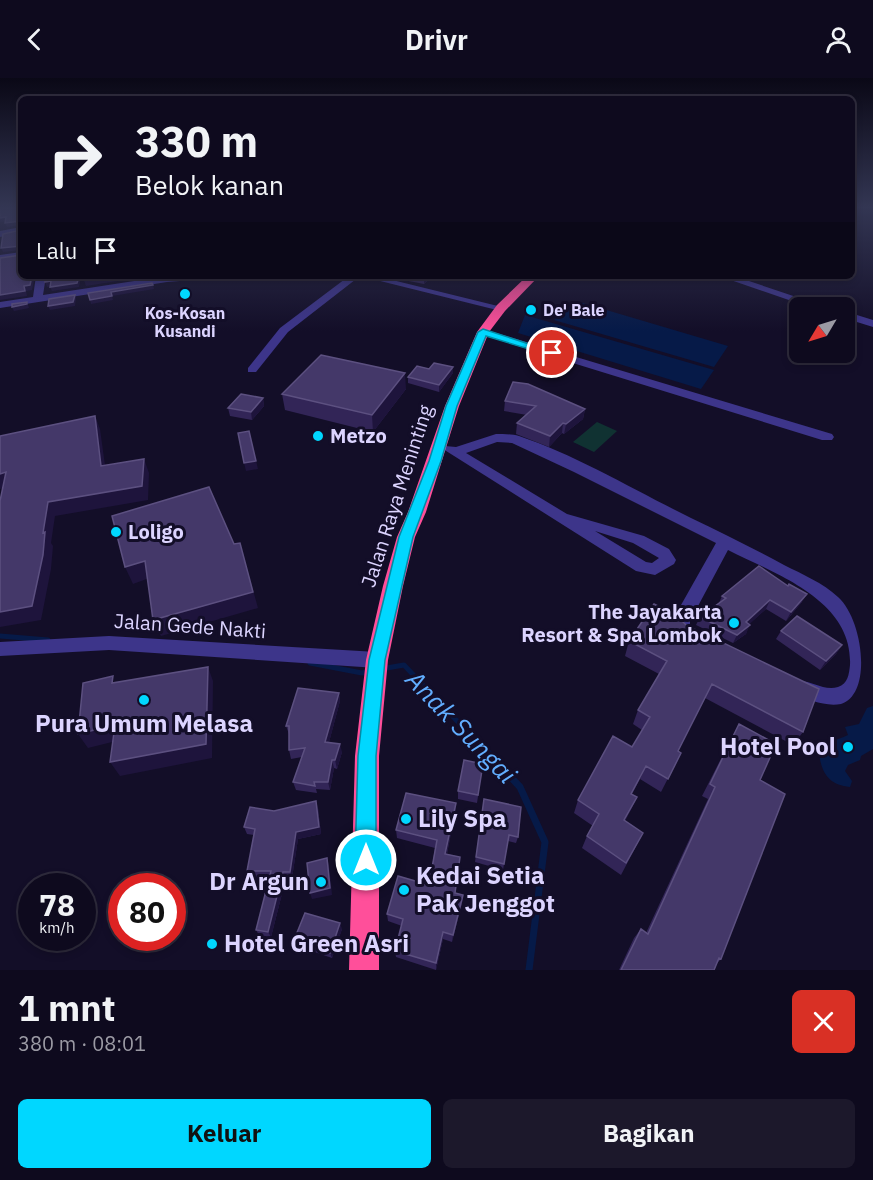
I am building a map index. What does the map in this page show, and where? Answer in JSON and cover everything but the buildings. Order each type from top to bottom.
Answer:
[{"type":"highway","name":"Jalan Raya Meninting","points":[[364,970],[366,794],[376,671],[406,537],[448,448],[452,406],[483,332],[501,308],[530,279]]},
{"type":"street","points":[[0,258],[18,255]]},
{"type":"street","points":[[38,299],[41,279]]},
{"type":"street","points":[[112,279],[113,289]]},
{"type":"street","points":[[0,305],[167,279]]},
{"type":"street","points":[[252,370],[284,330],[351,279]]},
{"type":"street","points":[[377,279],[501,308]]},
{"type":"street","points":[[733,279],[790,297]]},
{"type":"street","points":[[855,318],[873,324]]},
{"type":"street","points":[[483,332],[827,437]]},
{"type":"street","points":[[448,448],[496,438],[514,439],[726,541],[816,590],[840,609],[858,633],[864,662],[860,681],[850,692],[827,697],[813,694],[786,681]]},
{"type":"street","points":[[448,448],[562,518],[642,567],[655,569],[668,560],[664,552],[651,545],[598,526],[562,518]]},
{"type":"street","points":[[707,642],[687,633],[681,628],[681,621],[726,541]]},
{"type":"street","name":"Jalan Gede Nakti","points":[[0,649],[110,643],[376,671]]},
{"type":"green space","points":[[597,422],[617,431],[594,452],[573,442]]},
{"type":"water","points":[[576,301],[728,346],[714,367],[554,320]]},
{"type":"water","points":[[525,315],[714,370],[701,389],[518,333]]},
{"type":"water","name":"Hotel Pool","points":[[873,706],[873,749],[861,756],[860,760],[848,765],[845,771],[852,781],[850,787],[831,781],[824,772],[819,752],[829,743],[848,735],[845,727],[859,724],[867,708]]},
{"type":"waterway","name":"Anak Sungai","points":[[0,636],[48,640]]},
{"type":"waterway","name":"Anak Sungai","points":[[310,663],[362,673],[370,671]]},
{"type":"waterway","name":"Anak Sungai","points":[[381,669],[404,665],[476,741]]},
{"type":"waterway","name":"Anak Sungai","points":[[475,739],[520,787],[545,842],[529,970]]},
{"type":"place","name":"Kos-Kosan Kusandi","points":[[185,294]]},
{"type":"place","name":"De' Bale","points":[[531,310]]},
{"type":"place","name":"Metzo","points":[[318,436]]},
{"type":"place","name":"Loligo","points":[[116,532]]},
{"type":"place","name":"The Jayakarta Resort & Spa Lombok","points":[[734,623]]},
{"type":"place","name":"Pura Umum Melasa","points":[[144,700]]},
{"type":"place","name":"Hotel Pool","points":[[848,747]]},
{"type":"place","name":"Lily Spa","points":[[406,819]]},
{"type":"place","name":"Dr Argun","points":[[321,882]]},
{"type":"place","name":"Kedai Setia Pak Jenggot","points":[[404,890]]},
{"type":"place","name":"Hotel Green Asri","points":[[212,944]]},
{"type":"route","points":[[366,860],[367,756],[377,660],[406,537],[441,444],[452,406],[483,332],[552,353]]}]
